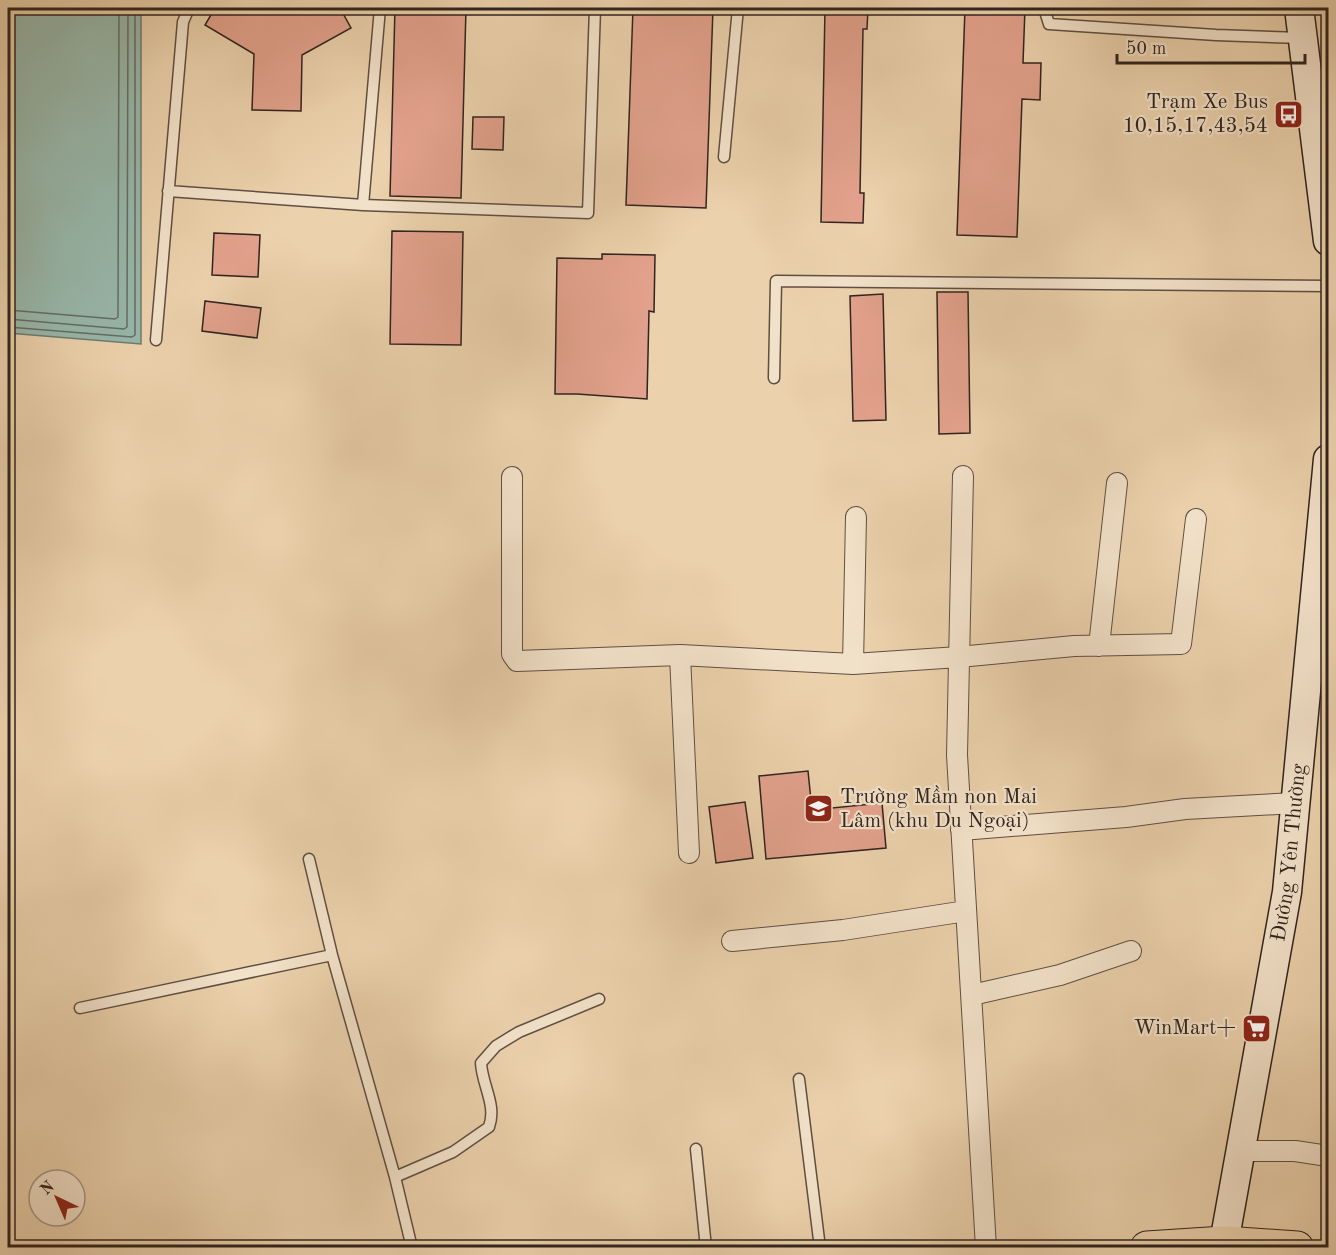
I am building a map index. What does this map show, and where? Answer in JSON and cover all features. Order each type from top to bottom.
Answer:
[{"type":"highway","points":[[1147,1248],[1224,1243],[1297,1248]]},
{"type":"main road","points":[[1299,8],[1329,242]]},
{"type":"main road","name":"Đường Yên Thường","points":[[1224,1243],[1287,892],[1329,459]]},
{"type":"street","points":[[512,477],[512,654],[517,661],[680,655],[853,664],[1074,646],[1181,644],[1196,519]]},
{"type":"street","points":[[963,477],[957,755],[986,1248]]},
{"type":"street","points":[[1099,645],[1116,483]]},
{"type":"street","points":[[853,664],[856,518]]},
{"type":"street","points":[[680,655],[689,854]]},
{"type":"street","points":[[961,830],[1185,810],[1295,803]]},
{"type":"street","points":[[732,941],[843,930],[966,911]]},
{"type":"street","points":[[972,994],[1060,975],[1131,951]]},
{"type":"street","points":[[1240,1151],[1295,1151],[1329,1156]]},
{"type":"lane","points":[[156,340],[183,22],[189,8]]},
{"type":"lane","points":[[363,206],[380,8]]},
{"type":"lane","points":[[168,191],[363,206],[588,213],[595,8]]},
{"type":"lane","points":[[724,157],[738,8]]},
{"type":"lane","points":[[1044,8],[1049,24],[1303,38]]},
{"type":"lane","points":[[774,378],[776,281],[1329,286]]},
{"type":"lane","points":[[309,859],[332,955],[395,1177],[412,1248]]},
{"type":"lane","points":[[80,1008],[332,955]]},
{"type":"lane","points":[[395,1177],[453,1152],[489,1127],[493,1115],[481,1063],[496,1046],[519,1032],[599,999]]},
{"type":"lane","points":[[799,1078],[820,1248]]},
{"type":"lane","points":[[696,1149],[706,1248]]},
{"type":"water","points":[[8,8],[141,8],[141,344],[8,333]]},
{"type":"building","points":[[215,8],[271,8],[278,12],[287,8],[340,8],[351,28],[302,55],[301,111],[252,110],[254,54],[205,25]]},
{"type":"building","points":[[395,8],[466,8],[461,198],[390,196]]},
{"type":"building","points":[[633,8],[713,8],[706,208],[626,205]]},
{"type":"building","points":[[825,8],[868,8],[867,29],[863,29],[860,193],[864,193],[863,223],[821,222]]},
{"type":"building","points":[[965,8],[1025,8],[1023,63],[1041,63],[1040,100],[1022,99],[1017,237],[957,235]]},
{"type":"building","points":[[473,117],[504,117],[503,150],[472,149]]},
{"type":"building","points":[[392,231],[463,232],[461,345],[390,344]]},
{"type":"building","points":[[214,233],[260,235],[258,277],[212,275]]},
{"type":"building","points":[[602,254],[655,255],[654,312],[649,311],[647,399],[555,394],[557,258],[602,259]]},
{"type":"building","points":[[937,292],[968,292],[970,433],[939,434]]},
{"type":"building","points":[[883,294],[886,420],[853,421],[850,296]]},
{"type":"building","points":[[205,301],[261,308],[257,338],[202,331]]},
{"type":"building","points":[[808,771],[812,810],[882,803],[886,848],[766,859],[759,776]]},
{"type":"building","points":[[745,802],[753,858],[716,863],[709,807]]},
{"type":"place","name":"Trạm Xe Bus 10,15,17,43,54","points":[[1289,114]]},
{"type":"place","name":"Trường Mầm non Mai Lâm (khu Du Ngoại)","points":[[819,809]]},
{"type":"place","name":"WinMart+","points":[[1257,1028]]}]
